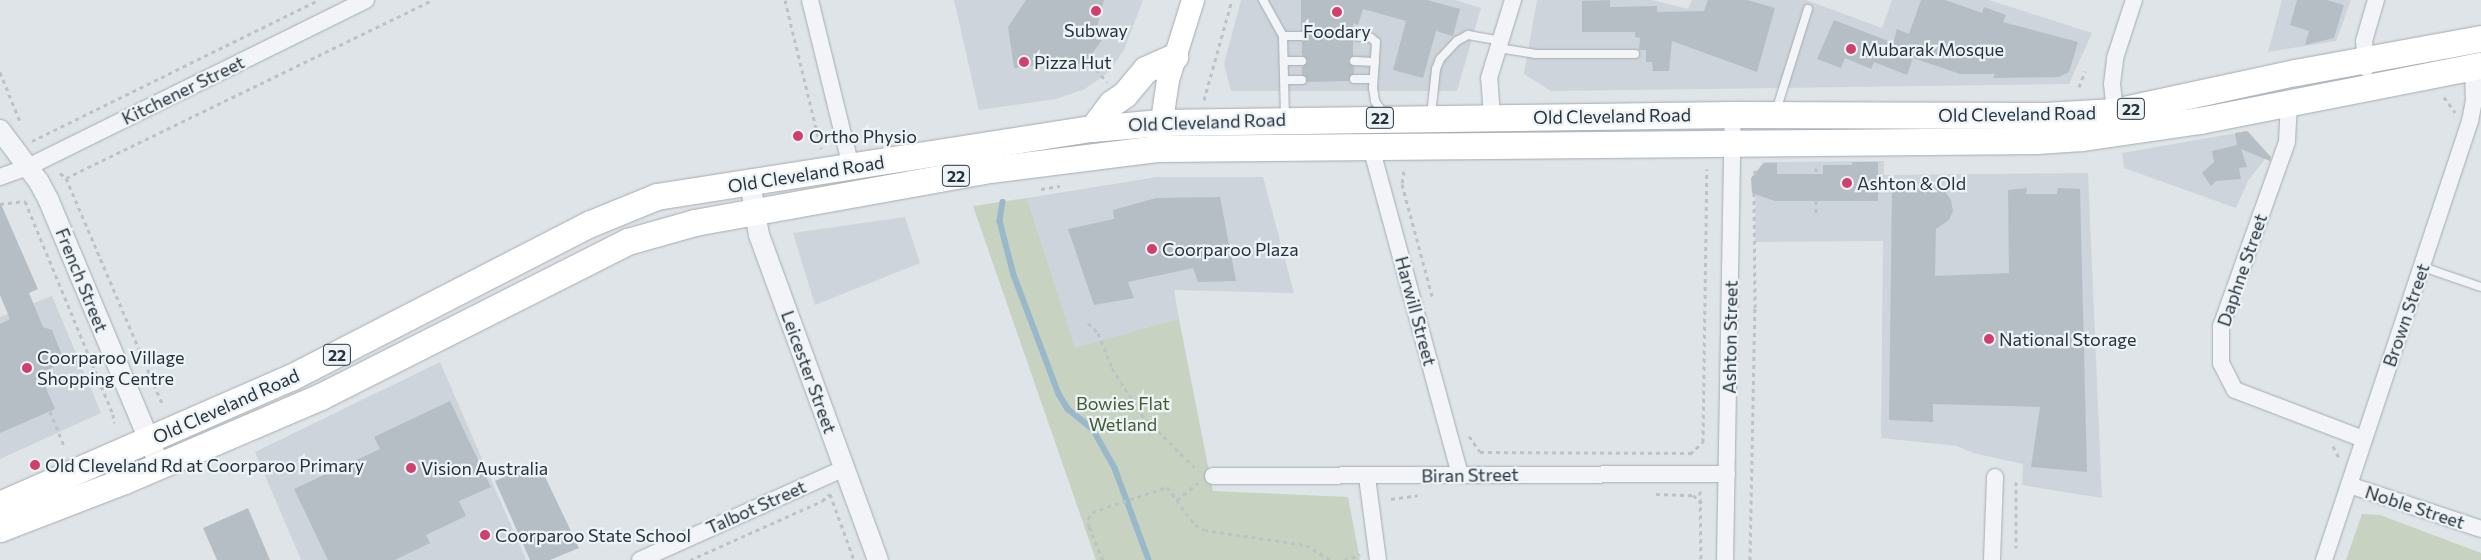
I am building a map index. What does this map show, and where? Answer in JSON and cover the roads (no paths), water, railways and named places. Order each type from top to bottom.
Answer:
[{"type":"highway","name":"Old Cleveland Road","points":[[0,505],[316,366],[639,203],[750,182],[1093,129],[1160,123],[1285,119],[1733,115],[2046,116],[2115,112],[2365,60],[2481,39]]},
{"type":"highway","points":[[1093,129],[1112,104],[1125,95],[1146,70],[1175,57]]},
{"type":"highway","name":"Old Cleveland Road","points":[[0,529],[160,467],[321,397],[628,242],[664,229],[983,171],[1158,149],[2055,140],[2153,129],[2477,66]]},
{"type":"main road","points":[[1158,149],[1160,123],[1175,57],[1193,0]]},
{"type":"street","name":"Kitchener Street","points":[[0,177],[28,167],[366,0]]},
{"type":"street","points":[[810,0],[851,167]]},
{"type":"street","points":[[1492,117],[1488,86],[1513,0]]},
{"type":"street","points":[[2115,112],[2112,84],[2115,58],[2134,0]]},
{"type":"street","points":[[2369,88],[2364,41],[2376,0]]},
{"type":"street","name":"Brown Street","points":[[2324,560],[2470,121],[2477,66]]},
{"type":"street","name":"Daphne Street","points":[[2289,103],[2287,142],[2221,326],[2221,363],[2235,390],[2363,439]]},
{"type":"street","name":"Ashton Street","points":[[1725,560],[1733,115]]},
{"type":"street","name":"French Street","points":[[0,130],[28,167],[49,201],[160,467]]},
{"type":"street","name":"Harwill Street","points":[[1371,147],[1460,474]]},
{"type":"street","name":"Leicester Street","points":[[750,182],[759,235],[878,560]]},
{"type":"street","name":"Talbot Street","points":[[640,560],[845,468]]},
{"type":"street","name":"Biran Street","points":[[1213,476],[1367,477],[1460,474],[1727,474]]},
{"type":"street","points":[[1367,477],[1378,560]]},
{"type":"street","points":[[1992,560],[1994,477]]},
{"type":"street","name":"Noble Street","points":[[2349,485],[2481,529]]},
{"type":"lane","points":[[1262,0],[1283,36],[1286,80],[1285,119]]},
{"type":"lane","points":[[1775,115],[1808,10]]},
{"type":"lane","points":[[1431,118],[1436,69],[1446,53],[1468,35],[1535,54],[1635,54]]},
{"type":"lane","points":[[1283,36],[1302,36]]},
{"type":"lane","points":[[1353,36],[1371,38],[1376,42],[1373,79],[1375,101],[1386,118]]},
{"type":"lane","points":[[1285,61],[1302,61]]},
{"type":"lane","points":[[1354,61],[1375,62]]},
{"type":"lane","points":[[1354,79],[1373,79]]},
{"type":"lane","points":[[1286,80],[1302,80]]},
{"type":"lane","points":[[2423,267],[2481,287]]},
{"type":"waterway","points":[[1003,202],[1000,221],[1014,275],[1059,394],[1068,409],[1093,429],[1115,468],[1149,560]]},
{"type":"place","name":"Subway","points":[[1096,11]]},
{"type":"place","name":"Foodary","points":[[1337,12]]},
{"type":"place","name":"Mubarak Mosque","points":[[1851,49]]},
{"type":"place","name":"Pizza Hut","points":[[1024,62]]},
{"type":"place","name":"Ortho Physio","points":[[798,136]]},
{"type":"place","name":"Ashton & Old","points":[[1847,183]]},
{"type":"place","name":"Coorparoo Plaza","points":[[1152,249]]},
{"type":"place","name":"National Storage","points":[[1989,339]]},
{"type":"place","name":"Coorparoo Village Shopping Centre","points":[[27,368]]},
{"type":"place","name":"Old Cleveland Rd at Coorparoo Primary","points":[[35,465]]},
{"type":"place","name":"Vision Australia","points":[[411,468]]},
{"type":"place","name":"Coorparoo State School","points":[[485,535]]},
{"type":"park label","name":"Bowies Flat Wetland","points":[[1123,414]]}]
